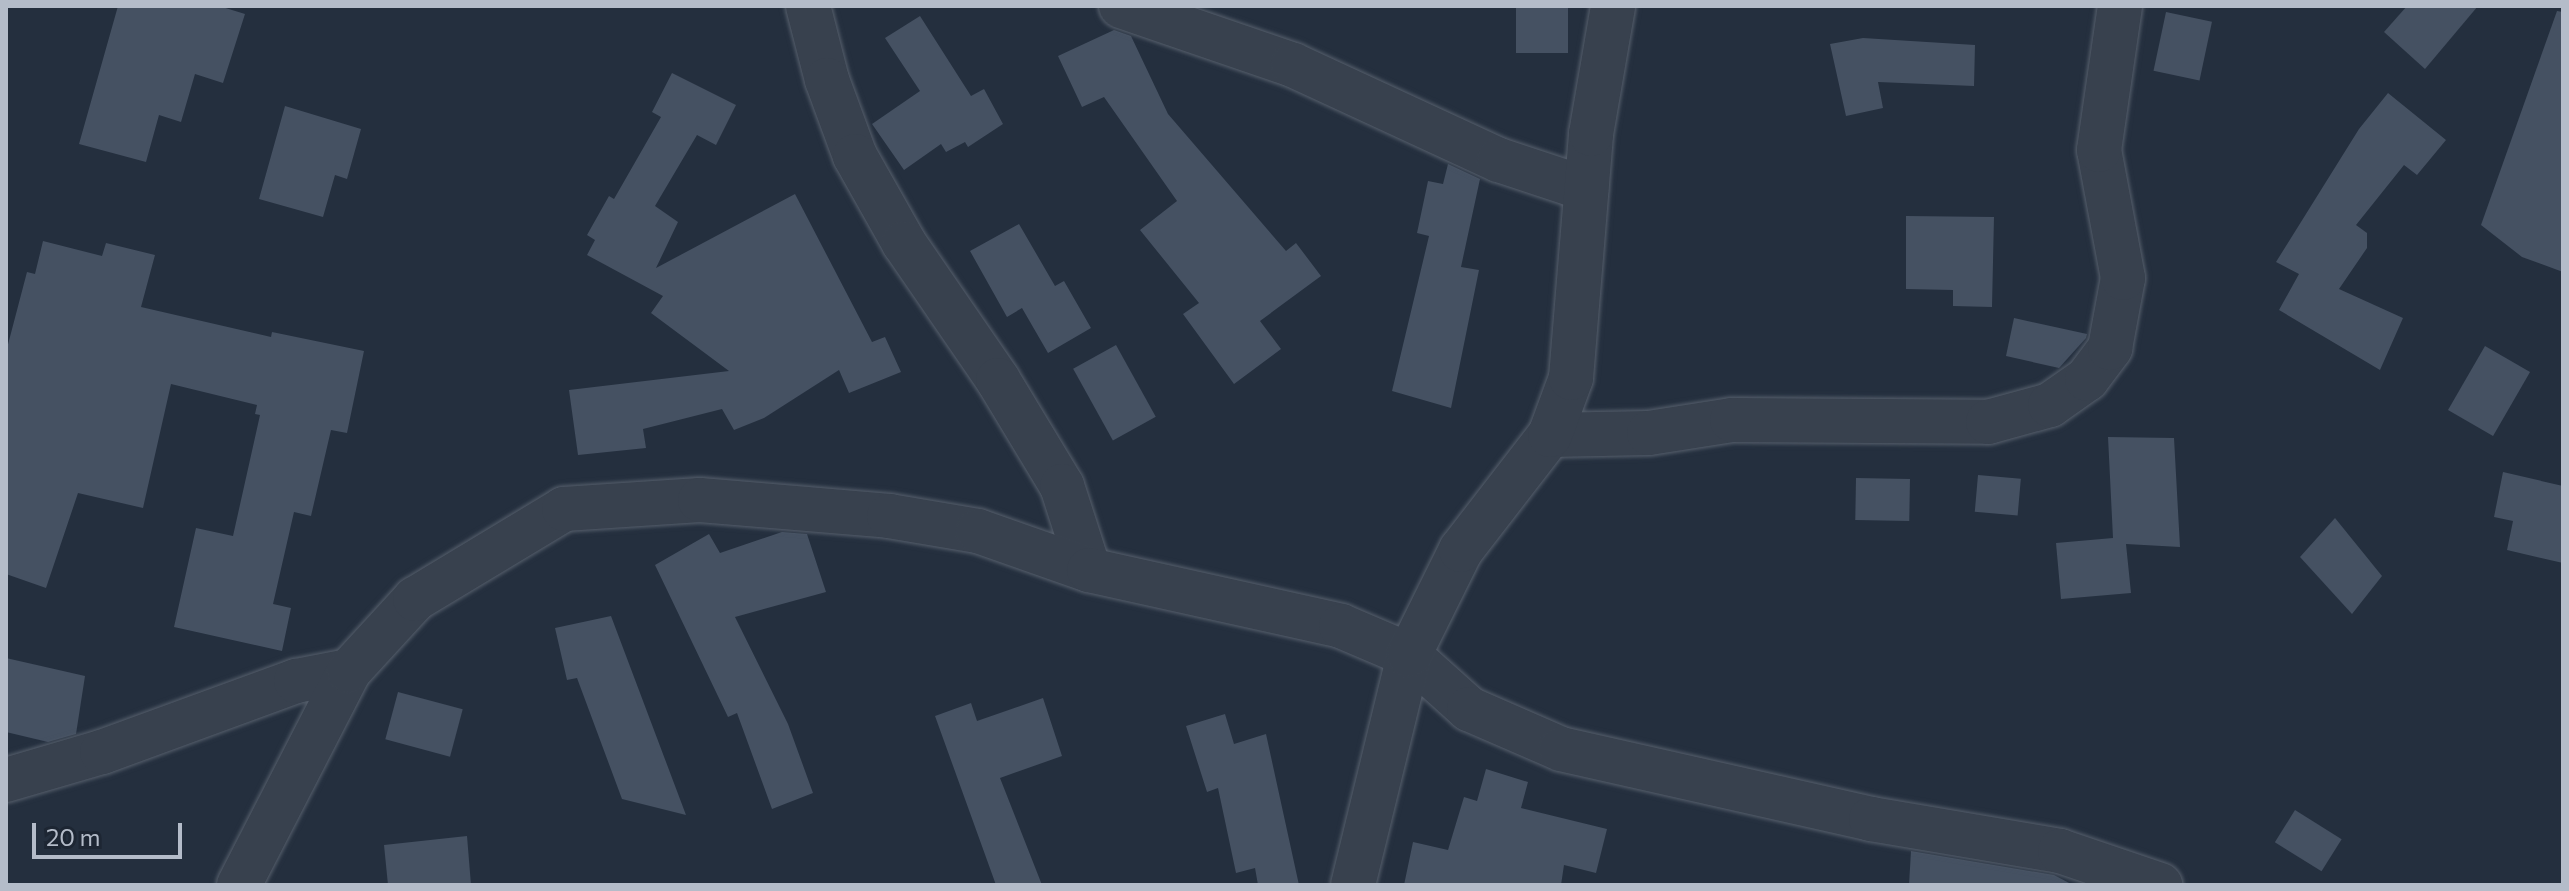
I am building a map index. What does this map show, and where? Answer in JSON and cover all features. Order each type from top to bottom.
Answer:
[{"type":"street","points":[[808,6],[827,80],[855,156],[904,243],[998,380],[1062,486],[1089,570]]},
{"type":"street","points":[[1121,6],[1210,20],[1293,65],[1499,160],[1586,189]]},
{"type":"street","points":[[1353,885],[1409,655],[1442,580],[1550,435],[1571,378],[1586,189],[1613,6]]},
{"type":"street","points":[[1550,435],[1649,433],[1732,420],[1988,422],[2050,405],[2087,379],[2110,348],[2123,278],[2099,150],[2120,6]]},
{"type":"street","points":[[239,885],[349,671],[415,599],[564,509],[700,500],[889,516],[978,531],[1089,570],[1341,626],[1409,655],[1469,709],[1561,749],[1871,819],[2060,851],[2160,885]]},
{"type":"street","points":[[6,780],[102,752],[296,681],[349,671]]},
{"type":"building","points":[[118,6],[219,6],[245,14],[223,83],[195,74],[181,122],[159,115],[146,162],[79,144]]},
{"type":"building","points":[[1516,6],[1568,6],[1568,53],[1516,53]]},
{"type":"building","points":[[2407,6],[2478,6],[2425,69],[2384,32]]},
{"type":"building","points":[[2557,11],[2563,12],[2563,272],[2522,257],[2481,225]]},
{"type":"building","points":[[2166,12],[2212,22],[2199,80],[2154,71]]},
{"type":"building","points":[[920,16],[971,96],[984,89],[1003,124],[968,147],[965,142],[946,152],[941,144],[904,170],[872,124],[920,91],[885,38]]},
{"type":"building","points":[[1114,30],[1131,36],[1168,114],[1286,251],[1296,243],[1321,276],[1260,321],[1281,349],[1234,384],[1183,314],[1199,303],[1140,230],[1177,201],[1104,97],[1082,107],[1058,56]]},
{"type":"building","points":[[1863,38],[1975,45],[1974,86],[1878,82],[1883,108],[1846,116],[1830,44]]},
{"type":"building","points":[[672,73],[736,105],[716,145],[697,135],[655,206],[678,222],[656,268],[795,194],[872,342],[885,337],[901,372],[849,393],[839,370],[764,418],[734,430],[722,409],[643,429],[646,448],[578,455],[569,390],[729,371],[651,313],[663,296],[587,255],[595,240],[587,235],[609,196],[614,199],[661,117],[652,112]]},
{"type":"building","points":[[2388,93],[2446,140],[2417,175],[2404,165],[2356,225],[2367,233],[2367,248],[2339,289],[2403,318],[2380,370],[2279,310],[2299,274],[2276,262],[2359,129]]},
{"type":"building","points":[[285,106],[361,129],[347,179],[335,175],[323,217],[259,199]]},
{"type":"building","points":[[1448,164],[1480,179],[1461,267],[1479,270],[1451,408],[1392,391],[1429,236],[1417,233],[1428,181],[1443,184]]},
{"type":"building","points":[[1906,216],[1994,217],[1992,307],[1953,306],[1953,290],[1906,289]]},
{"type":"building","points":[[1019,224],[1055,286],[1064,281],[1091,328],[1048,353],[1022,308],[1007,317],[970,251]]},
{"type":"building","points":[[43,241],[102,256],[106,243],[155,255],[141,307],[271,337],[272,332],[364,351],[347,433],[331,430],[311,516],[294,512],[273,604],[291,608],[282,651],[174,627],[196,528],[233,536],[260,415],[255,414],[257,405],[171,384],[143,508],[78,493],[46,588],[6,574],[6,352],[27,272],[35,274]]},
{"type":"building","points":[[2014,318],[2087,334],[2059,368],[2006,356]]},
{"type":"building","points":[[1116,345],[1156,417],[1113,440],[1073,369]]},
{"type":"building","points":[[2485,346],[2530,372],[2493,436],[2448,410]]},
{"type":"building","points":[[2108,437],[2174,438],[2180,547],[2126,544],[2131,593],[2061,599],[2056,543],[2113,538]]},
{"type":"building","points":[[2503,472],[2563,486],[2563,563],[2507,550],[2513,521],[2494,517]]},
{"type":"building","points":[[1978,475],[2021,479],[2018,516],[1975,512]]},
{"type":"building","points":[[1856,478],[1910,479],[1909,521],[1855,520]]},
{"type":"building","points":[[2335,518],[2382,576],[2352,614],[2300,557]]},
{"type":"building","points":[[782,532],[807,534],[826,592],[735,617],[788,724],[813,793],[772,809],[737,713],[728,717],[655,565],[709,534],[720,553]]},
{"type":"building","points":[[611,616],[686,815],[622,799],[577,678],[567,680],[555,628]]},
{"type":"building","points":[[6,658],[85,676],[76,734],[48,742],[6,732]]},
{"type":"building","points":[[398,692],[463,709],[450,757],[385,739]]},
{"type":"building","points":[[1043,698],[1062,756],[1000,778],[1042,885],[996,885],[935,716],[971,703],[977,721]]},
{"type":"building","points":[[1225,714],[1234,744],[1266,734],[1299,885],[1258,885],[1255,868],[1236,873],[1218,788],[1207,792],[1186,726]]},
{"type":"building","points":[[1486,769],[1528,782],[1521,808],[1607,829],[1596,873],[1564,865],[1561,885],[1404,885],[1413,842],[1448,850],[1464,797],[1477,801]]},
{"type":"building","points":[[2295,810],[2342,839],[2322,871],[2275,842]]},
{"type":"building","points":[[467,836],[471,885],[388,885],[384,845]]},
{"type":"building","points":[[1911,851],[2054,875],[2073,885],[1909,885]]}]
